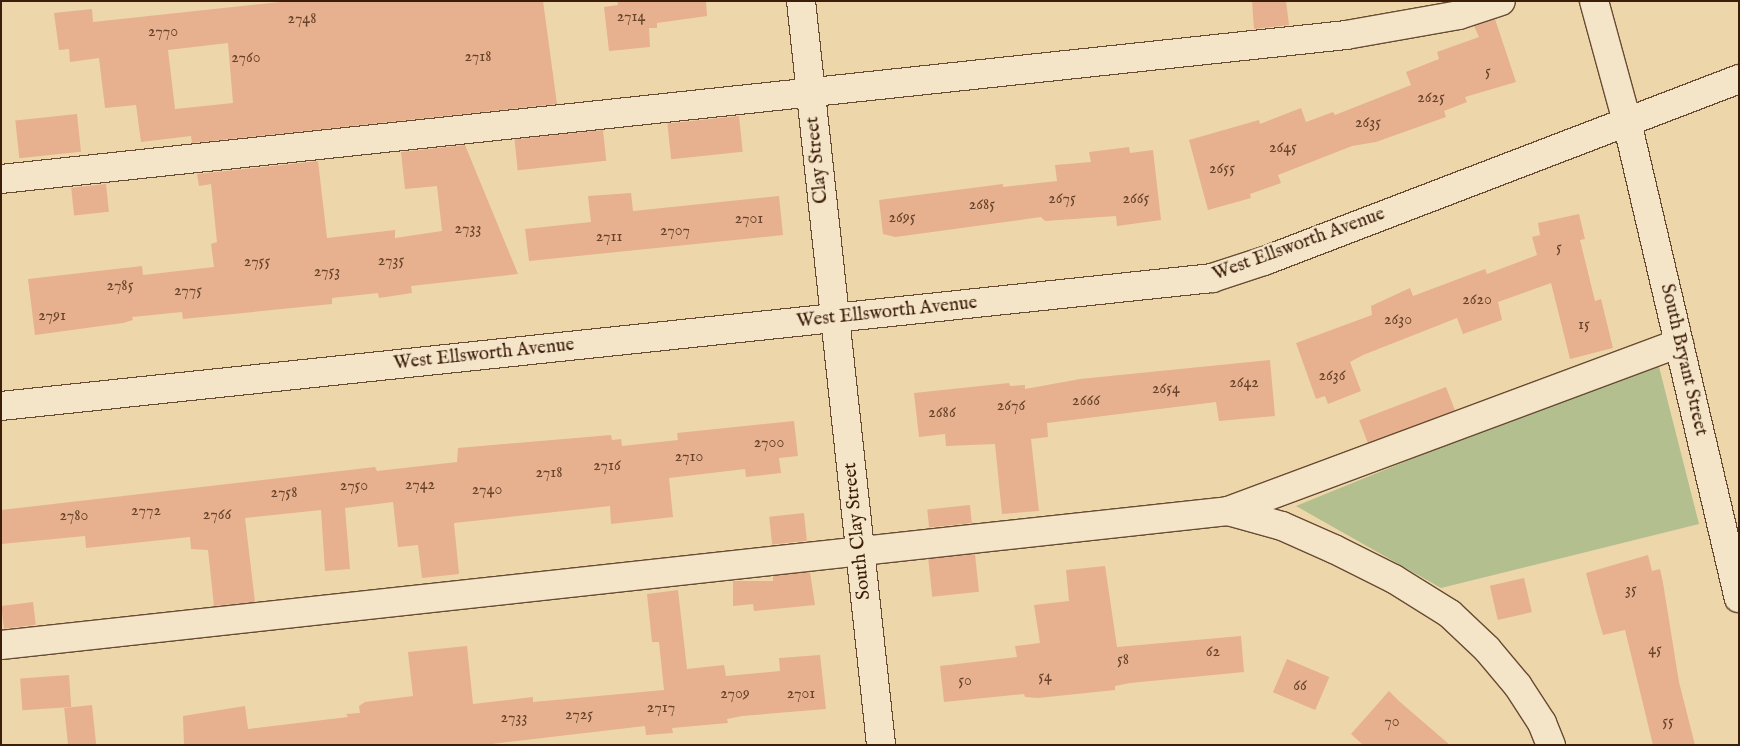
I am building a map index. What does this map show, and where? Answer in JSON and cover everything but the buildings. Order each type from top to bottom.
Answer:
[{"type":"street","name":"Clay Street","points":[[801,1],[835,318]]},
{"type":"street","points":[[1,179],[1346,35],[1459,15],[1501,1]]},
{"type":"street","name":"South Bryant Street","points":[[1594,1],[1627,122],[1739,598]]},
{"type":"street","name":"West Ellsworth Avenue","points":[[1,406],[1212,278],[1264,261],[1739,79]]},
{"type":"street","name":"South Clay Street","points":[[835,318],[881,745]]},
{"type":"street","points":[[1,645],[1228,511],[1679,343]]},
{"type":"street","points":[[1228,511],[1282,526],[1334,549],[1394,579],[1450,614],[1487,649],[1518,686],[1542,722],[1551,745]]},
{"type":"green space","points":[[1657,359],[1699,524],[1441,588],[1296,506]]}]
